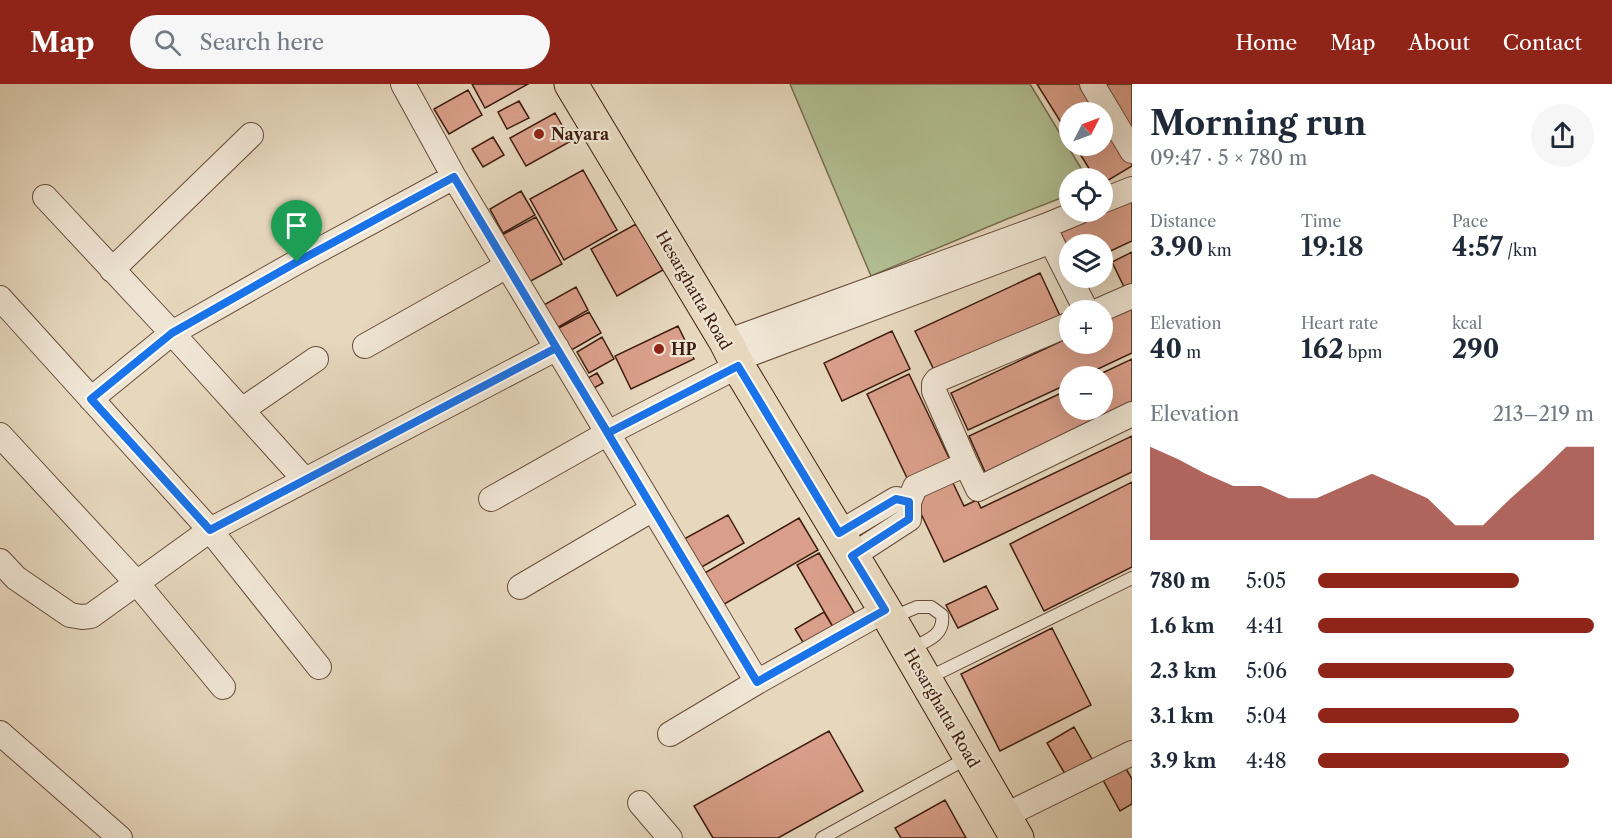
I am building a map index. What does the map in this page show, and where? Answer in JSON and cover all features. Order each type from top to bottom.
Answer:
[{"type":"main road","name":"Hesarghatta Road","points":[[571,84],[887,614],[1010,827]]},
{"type":"street","points":[[403,84],[454,177],[757,682]]},
{"type":"street","points":[[1092,84],[1132,151]]},
{"type":"street","points":[[112,270],[251,135]]},
{"type":"street","points":[[91,399],[172,333],[454,177]]},
{"type":"street","points":[[1113,197],[1132,189]]},
{"type":"street","points":[[45,197],[304,479]]},
{"type":"street","points":[[491,499],[608,433],[733,356],[1048,233],[1064,222]]},
{"type":"street","points":[[1048,233],[1081,300]]},
{"type":"street","points":[[365,346],[507,266]]},
{"type":"street","points":[[1113,304],[1132,296]]},
{"type":"street","points":[[0,298],[210,530],[319,667]]},
{"type":"street","points":[[1059,329],[938,380],[934,384],[934,390],[978,489],[1132,414]]},
{"type":"street","points":[[0,561],[16,578],[70,615],[91,616],[210,530],[556,348]]},
{"type":"street","points":[[242,410],[316,359]]},
{"type":"street","points":[[0,435],[136,582],[223,687]]},
{"type":"street","points":[[845,544],[909,519],[909,502],[915,487],[966,464]]},
{"type":"street","points":[[520,586],[653,508]]},
{"type":"street","points":[[670,734],[757,682],[887,614]]},
{"type":"street","points":[[0,733],[120,838]]},
{"type":"street","points":[[1010,827],[1132,753]]},
{"type":"street","points":[[640,803],[670,838]]},
{"type":"lane","points":[[925,680],[1132,578]]},
{"type":"lane","points":[[887,614],[917,606],[931,607],[942,615],[943,624],[937,635],[908,650]]},
{"type":"lane","points":[[822,838],[970,756]]},
{"type":"green space","points":[[790,84],[1030,84],[1059,132],[1059,156],[1074,156],[1081,168],[1059,168],[1059,199],[871,276]]},
{"type":"building","points":[[472,84],[528,84],[485,108]]},
{"type":"building","points":[[1037,84],[1084,84],[1096,102],[1059,102],[1059,119]]},
{"type":"building","points":[[1102,84],[1132,84],[1132,132]]},
{"type":"building","points":[[468,90],[482,115],[449,134],[434,109]]},
{"type":"building","points":[[519,101],[529,118],[507,129],[498,112]]},
{"type":"building","points":[[555,113],[571,141],[526,166],[510,138]]},
{"type":"building","points":[[1113,131],[1132,161],[1132,166],[1113,177],[1113,168],[1089,168],[1081,156],[1113,156]]},
{"type":"building","points":[[493,137],[504,155],[483,167],[472,149]]},
{"type":"building","points":[[583,170],[617,230],[564,260],[530,199]]},
{"type":"building","points":[[521,191],[535,215],[503,233],[490,209]]},
{"type":"building","points":[[1132,198],[1132,241],[1113,250],[1113,234],[1061,234],[1060,232],[1081,222],[1113,222],[1113,207]]},
{"type":"building","points":[[536,217],[562,264],[529,282],[502,235]]},
{"type":"building","points":[[636,224],[663,270],[617,296],[591,249]]},
{"type":"building","points":[[1132,252],[1132,289],[1126,291],[1113,262]]},
{"type":"building","points":[[1040,273],[1059,314],[1059,319],[937,376],[915,331]]},
{"type":"building","points":[[576,287],[588,310],[555,329],[542,306]]},
{"type":"building","points":[[1132,307],[1132,353],[1104,366],[1059,366],[1059,388],[968,430],[951,393],[1059,342],[1059,354],[1113,354],[1113,316]]},
{"type":"building","points":[[589,312],[601,333],[568,352],[555,330]]},
{"type":"building","points":[[678,326],[694,359],[631,389],[615,356]]},
{"type":"building","points":[[892,331],[910,369],[842,401],[824,363]]},
{"type":"building","points":[[602,337],[614,359],[589,373],[577,352]]},
{"type":"building","points":[[1132,359],[1132,405],[1113,414],[1113,368]]},
{"type":"building","points":[[597,373],[603,383],[594,388],[588,378]]},
{"type":"building","points":[[909,374],[950,460],[908,480],[867,394]]},
{"type":"building","points":[[1059,394],[1059,420],[1100,420],[986,474],[969,436]]},
{"type":"building","points":[[1132,436],[1132,472],[944,562],[914,499],[952,481],[964,506],[977,500],[981,508]]},
{"type":"building","points":[[1132,482],[1132,567],[1044,611],[1010,544]]},
{"type":"building","points":[[728,515],[744,543],[700,568],[684,539]]},
{"type":"building","points":[[799,518],[818,550],[721,606],[703,574]]},
{"type":"building","points":[[819,553],[855,614],[833,627],[797,565]]},
{"type":"building","points":[[986,586],[998,609],[958,628],[946,605]]},
{"type":"building","points":[[824,612],[833,627],[804,644],[795,629]]},
{"type":"building","points":[[1052,628],[1091,705],[1000,751],[961,674]]},
{"type":"building","points":[[1074,727],[1092,759],[1065,774],[1047,743]]},
{"type":"building","points":[[829,731],[863,791],[778,838],[713,838],[694,806]]},
{"type":"building","points":[[1125,767],[1132,779],[1132,804],[1120,811],[1103,780]]},
{"type":"building","points":[[945,800],[966,838],[901,838],[895,828]]},
{"type":"place","name":"Nayara","points":[[539,134]]},
{"type":"place","name":"HP","points":[[659,349]]},
{"type":"route","points":[[297,262],[172,333],[91,399],[210,530],[556,348],[608,433],[738,366],[839,533],[896,499],[909,502],[909,519],[852,556],[885,610],[757,682],[608,433],[454,177],[297,262]]}]
